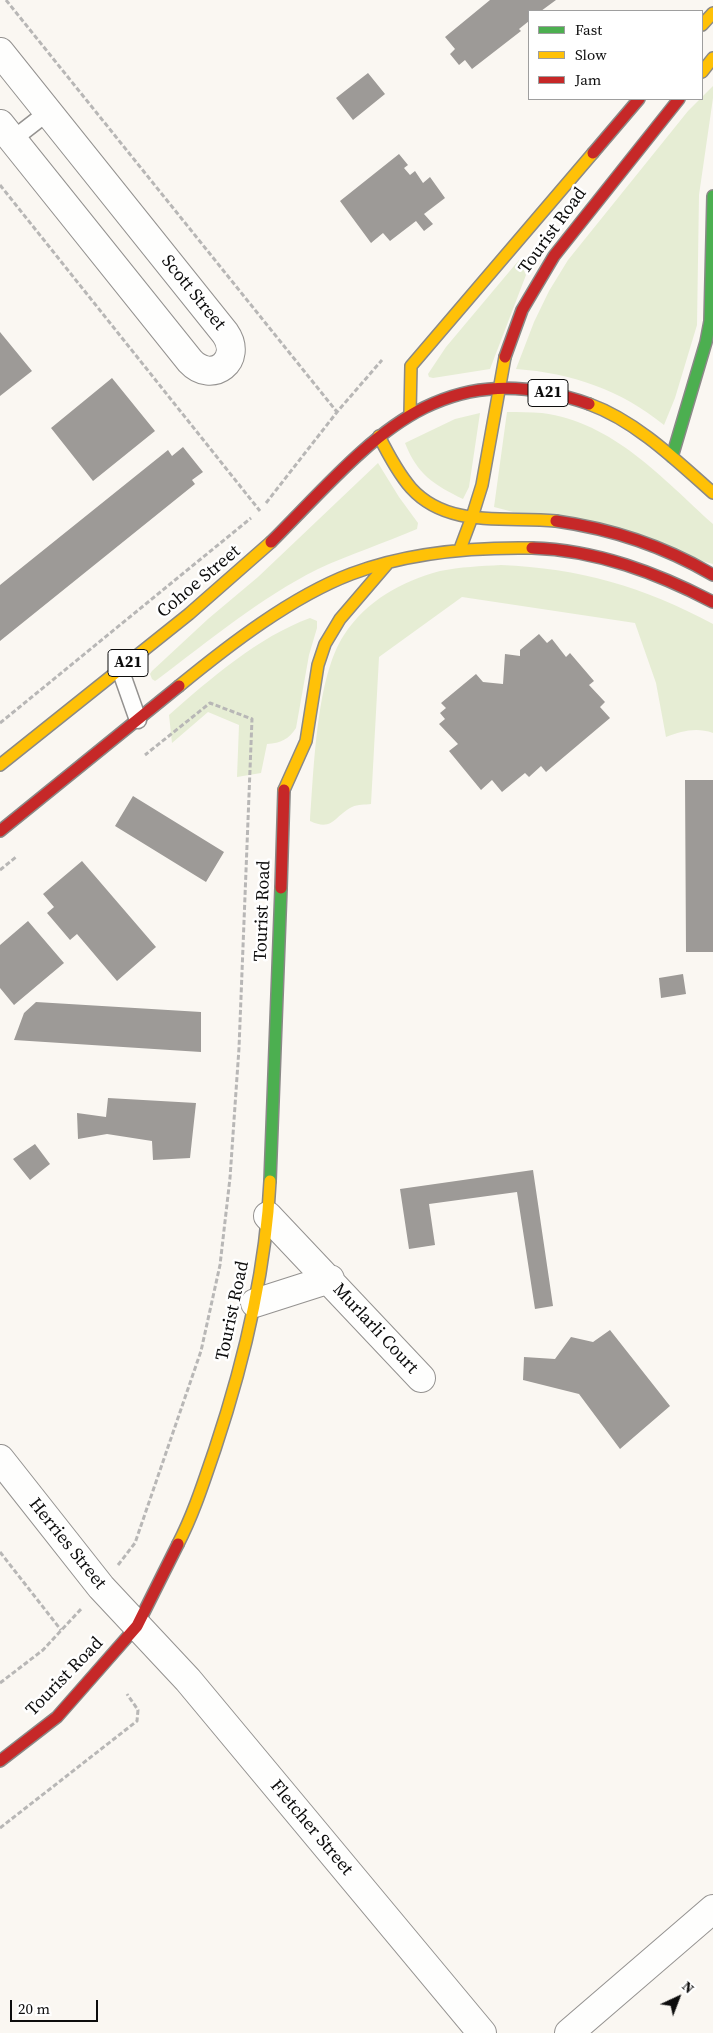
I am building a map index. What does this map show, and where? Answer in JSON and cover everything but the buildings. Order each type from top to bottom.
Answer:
[{"type":"main road","points":[[703,24],[713,13]]},
{"type":"main road","points":[[703,71],[713,58]]},
{"type":"main road","name":"Tourist Road","points":[[410,414],[412,366],[638,100]]},
{"type":"main road","name":"Tourist Road","points":[[460,549],[474,517],[483,484],[498,390],[514,329],[546,266],[568,233],[678,100]]},
{"type":"main road","points":[[672,457],[710,322],[713,196]]},
{"type":"main road","name":"A21","points":[[410,414],[450,398],[498,390],[554,393],[597,408],[617,418],[672,457],[713,493]]},
{"type":"main road","name":"Cohoe Street","points":[[0,764],[196,608],[253,559],[379,436],[410,414]]},
{"type":"main road","points":[[379,436],[397,471],[418,495],[441,510],[455,515],[474,517],[555,520],[606,530],[649,541],[689,560],[713,575]]},
{"type":"main road","points":[[0,831],[222,651],[288,606],[350,574],[388,563],[460,549],[525,547],[564,550],[634,566],[713,602]]},
{"type":"main road","name":"Tourist Road","points":[[0,1761],[57,1717],[137,1626],[192,1517],[234,1392],[255,1302],[268,1216],[284,790],[306,741],[318,666],[325,644],[340,618],[388,563]]},
{"type":"main road","points":[[0,823],[30,807]]},
{"type":"street","name":"Scott Street","points":[[0,52],[230,339],[231,354],[223,366],[210,371],[196,367],[190,361],[6,132]]},
{"type":"street","name":"Murlarli Court","points":[[268,1216],[330,1279],[421,1378]]},
{"type":"street","name":"Murlarli Court","points":[[255,1302],[330,1279]]},
{"type":"street","name":"Herries Street","points":[[0,1459],[101,1587],[137,1626]]},
{"type":"street","name":"Fletcher Street","points":[[137,1626],[194,1688],[482,2033]]},
{"type":"street","points":[[569,2033],[713,1910]]},
{"type":"lane","points":[[6,132],[48,112]]},
{"type":"lane","points":[[120,670],[138,720]]},
{"type":"path","points":[[6,0],[337,412]]},
{"type":"path","points":[[0,185],[260,511]]},
{"type":"path","points":[[0,723],[260,511],[337,412],[388,354]]},
{"type":"path","points":[[0,1684],[43,1650],[101,1587],[135,1543],[202,1352],[220,1265],[230,1178],[240,1048],[252,720],[210,703]]},
{"type":"path","points":[[0,1552],[61,1630]]},
{"type":"path","points":[[0,1828],[137,1721],[138,1710],[127,1694]]},
{"type":"green space","points":[[713,86],[713,98],[699,195],[697,325],[675,398],[664,425],[631,402],[595,385],[557,375],[516,369],[534,322],[549,291],[568,260],[688,111],[699,100],[703,100],[703,96]]},
{"type":"green space","points":[[519,260],[526,275],[490,369],[433,378],[429,377],[428,374],[446,347]]},
{"type":"green space","points":[[507,412],[542,413],[568,419],[592,428],[614,440],[635,455],[656,471],[713,524],[713,564],[494,507]]},
{"type":"green space","points":[[480,413],[469,487],[463,499],[443,489],[421,471],[405,443],[455,419]]},
{"type":"green space","points":[[378,463],[418,523],[417,529],[318,569],[297,580],[236,620],[158,679],[155,681],[152,679],[150,674],[152,671],[208,619],[258,577]]},
{"type":"green space","points":[[501,565],[557,570],[610,582],[662,600],[713,624],[713,733],[701,730],[689,731],[666,737],[656,683],[635,623],[462,597],[379,657],[371,804],[352,807],[329,824],[324,825],[310,821],[315,751],[322,699],[327,675],[344,635],[374,602],[412,580],[440,571]]},
{"type":"green space","points":[[310,618],[317,621],[317,628],[309,655],[296,728],[284,740],[267,744],[261,773],[237,777],[239,725],[208,712],[172,743],[169,715],[235,660],[272,636]]},
{"type":"traffic: fast","points":[[672,457],[706,342],[710,321],[713,196]]},
{"type":"traffic: fast","points":[[270,1181],[281,888]]},
{"type":"traffic: slow","points":[[703,24],[713,13]]},
{"type":"traffic: slow","points":[[703,71],[713,58]]},
{"type":"traffic: slow","points":[[410,414],[411,366],[593,153]]},
{"type":"traffic: slow","points":[[460,549],[482,485],[505,357]]},
{"type":"traffic: slow","points":[[589,404],[623,420],[639,431],[670,455],[713,493]]},
{"type":"traffic: slow","points":[[379,436],[398,470],[411,488],[426,501],[442,510],[479,518],[556,521]]},
{"type":"traffic: slow","points":[[0,765],[189,614],[271,542]]},
{"type":"traffic: slow","points":[[179,686],[261,623],[306,595],[351,574],[395,561],[440,552],[532,548]]},
{"type":"traffic: slow","points":[[284,790],[306,741],[318,665],[325,644],[340,619],[388,563]]},
{"type":"traffic: slow","points":[[178,1544],[203,1485],[226,1416],[244,1350],[264,1249],[270,1181]]},
{"type":"traffic: jam","points":[[593,153],[638,100]]},
{"type":"traffic: jam","points":[[505,357],[522,310],[554,256],[678,100]]},
{"type":"traffic: jam","points":[[271,542],[340,472],[374,441],[409,416],[446,398],[488,389],[535,390],[589,404]]},
{"type":"traffic: jam","points":[[556,521],[577,524],[638,540],[676,555],[713,575]]},
{"type":"traffic: jam","points":[[532,548],[580,553],[603,558],[648,573],[713,602]]},
{"type":"traffic: jam","points":[[0,831],[179,686]]},
{"type":"traffic: jam","points":[[281,888],[284,790]]},
{"type":"traffic: jam","points":[[0,1761],[57,1717],[137,1626],[178,1544]]}]
